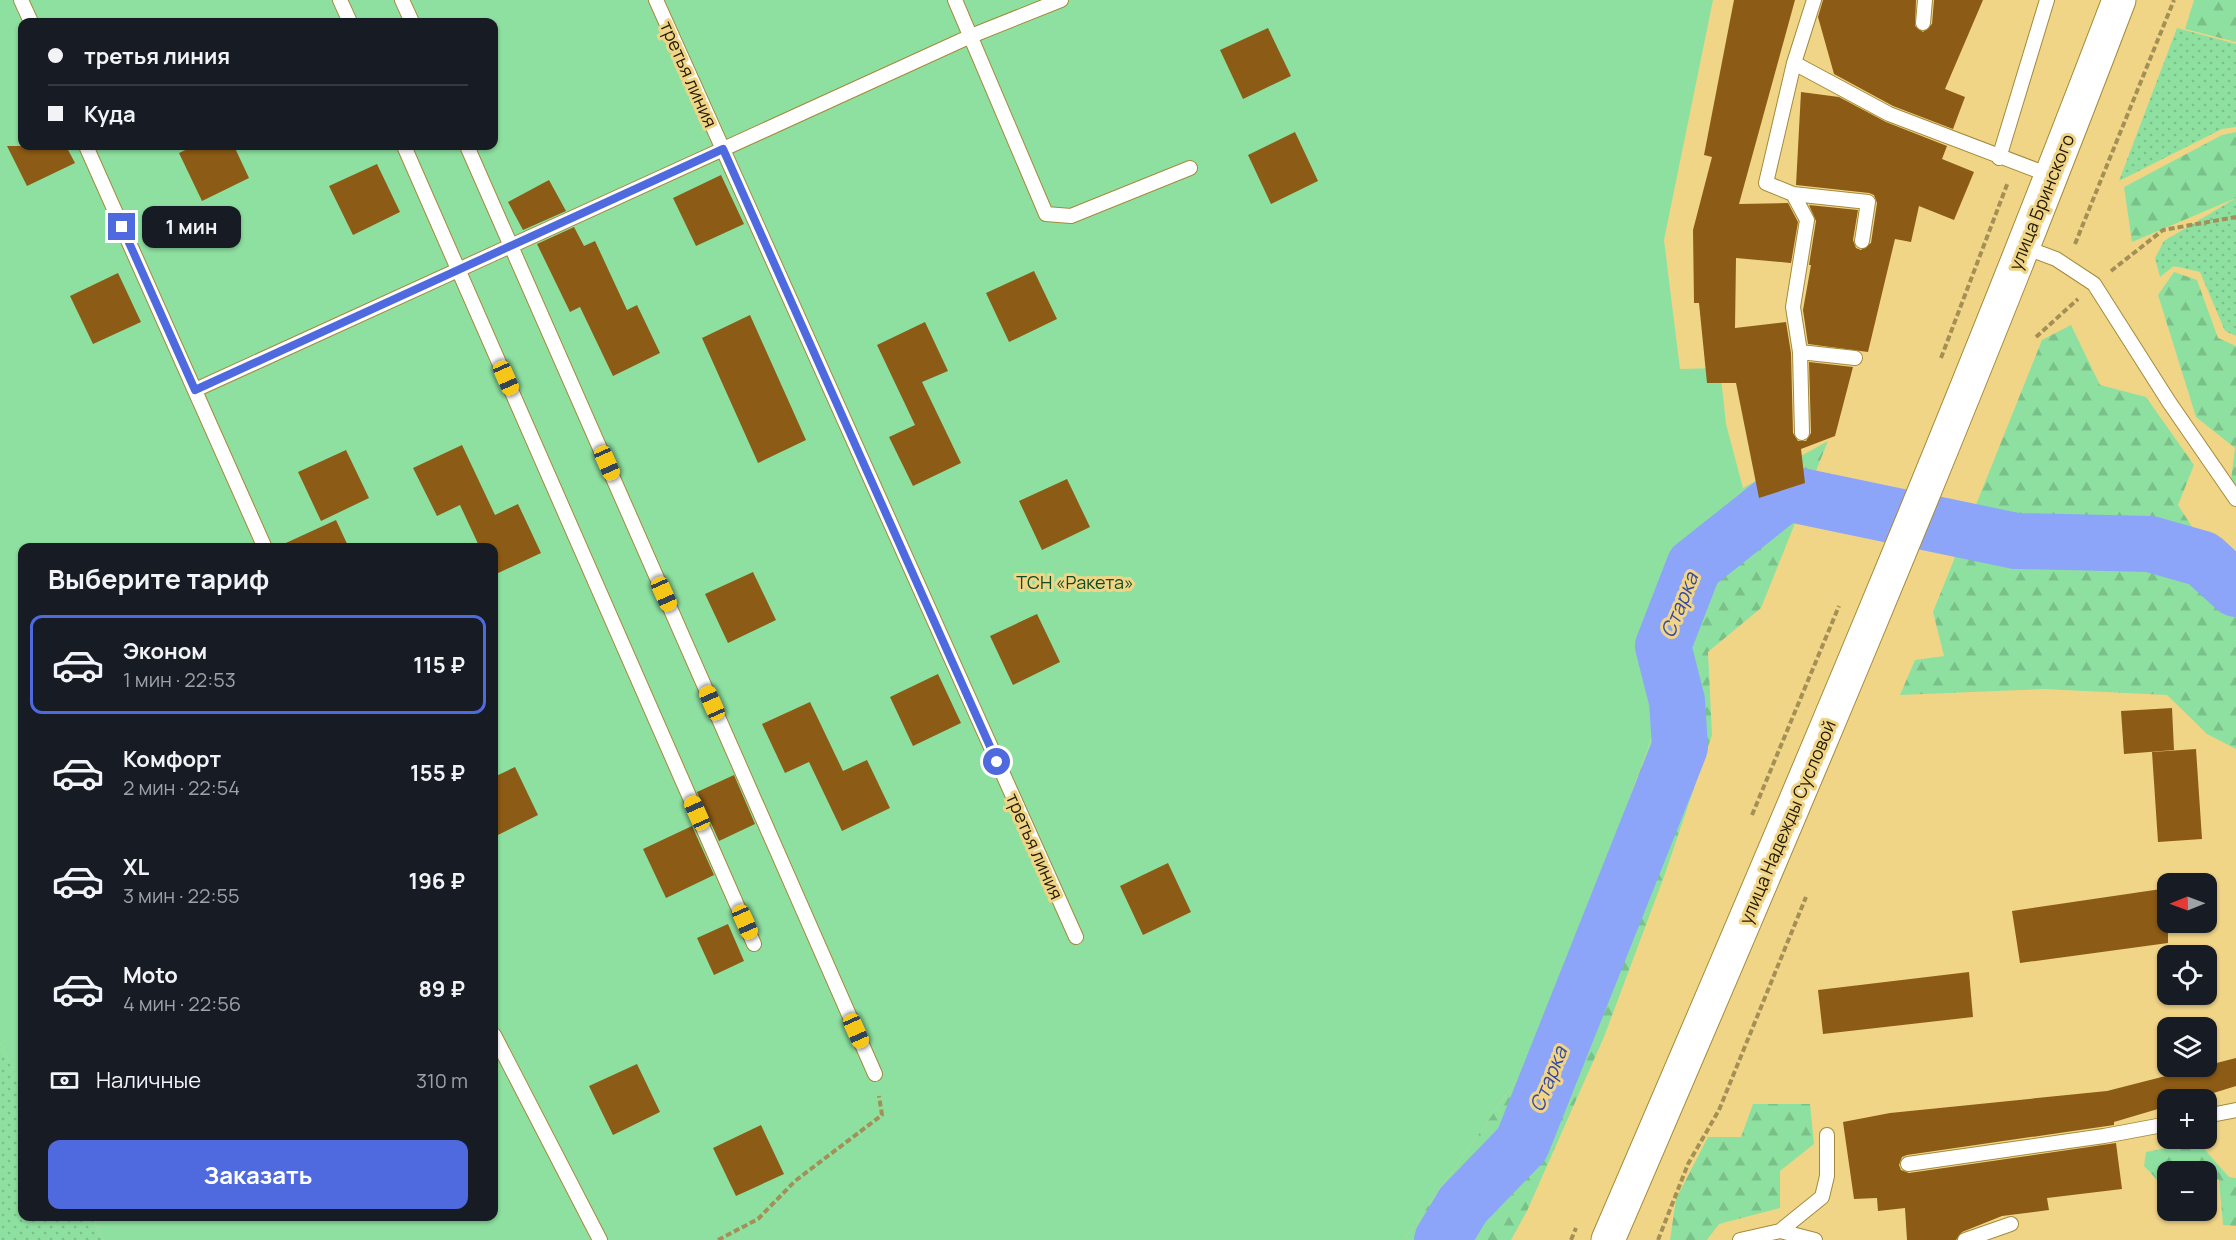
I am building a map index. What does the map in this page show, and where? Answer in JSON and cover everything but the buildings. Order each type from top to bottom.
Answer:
[{"type":"main road","name":"улица Бринского","points":[[1962,403],[2120,0]]},
{"type":"main road","name":"улица Надежды Сусловой","points":[[1608,1240],[1750,912],[1962,403]]},
{"type":"lane","points":[[21,0],[29,18]]},
{"type":"lane","points":[[340,0],[348,18]]},
{"type":"lane","points":[[402,0],[410,18]]},
{"type":"lane","name":"третья линия","points":[[656,0],[1076,937]]},
{"type":"lane","points":[[955,0],[1046,214],[1071,216],[1190,168]]},
{"type":"lane","points":[[195,390],[971,36],[1061,0]]},
{"type":"lane","points":[[1814,0],[1794,63],[1766,183],[1793,194],[1868,202],[1862,242]]},
{"type":"lane","points":[[1923,23],[1925,0]]},
{"type":"lane","points":[[1999,158],[2047,0]]},
{"type":"lane","points":[[1794,63],[1888,114],[1999,158],[2052,176]]},
{"type":"lane","points":[[88,150],[263,543]]},
{"type":"lane","points":[[406,150],[754,944]]},
{"type":"lane","points":[[469,150],[875,1074]]},
{"type":"lane","points":[[1793,194],[1807,220],[1793,307],[1800,352],[1802,433]]},
{"type":"lane","points":[[2024,247],[2056,259],[2094,284],[2169,402],[2236,499]]},
{"type":"lane","points":[[1800,352],[1855,358]]},
{"type":"lane","points":[[498,1043],[600,1240]]},
{"type":"lane","points":[[2217,1114],[2236,1110]]},
{"type":"lane","points":[[1908,1164],[2104,1136],[2157,1126]]},
{"type":"lane","points":[[1740,1240],[1780,1231],[1822,1197],[1827,1176],[1827,1135]]},
{"type":"lane","points":[[1965,1240],[2011,1224]]},
{"type":"lane","points":[[1780,1231],[1815,1240]]},
{"type":"path","points":[[2066,266],[2174,0]]},
{"type":"path","points":[[1937,369],[2016,162]]},
{"type":"path","points":[[2037,337],[2094,284],[2163,230],[2236,217]]},
{"type":"path","points":[[1750,819],[1844,595]]},
{"type":"path","points":[[1658,1240],[1689,1164],[1719,1110],[1806,897]]},
{"type":"path","points":[[718,1240],[758,1220],[795,1181],[882,1115],[875,1074]]},
{"type":"path","points":[[1571,1240],[1580,1218]]},
{"type":"green space","name":"ТСН «Ракета»","points":[[0,0],[1713,0],[1664,240],[1680,369],[1720,368],[1726,424],[1743,488],[1690,557],[1653,645],[1655,728],[1540,1047],[1404,1240],[104,1240],[93,1221],[498,1221],[498,543],[18,543],[18,1078],[0,1043]]},
{"type":"green space","points":[[2194,0],[2236,0],[2236,42],[2185,29]]},
{"type":"green space","points":[[2177,28],[2236,44],[2236,127],[2222,129],[2119,181]]},
{"type":"green space","points":[[2236,132],[2236,198],[2132,242],[2124,187],[2222,135]]},
{"type":"green space","points":[[2236,198],[2236,336],[2225,331],[2200,272],[2174,266],[2160,277],[2155,258],[2164,241]]},
{"type":"green space","points":[[2174,272],[2197,280],[2218,338],[2236,346],[2236,492],[2231,480],[2235,448],[2196,417],[2158,295]]},
{"type":"green space","points":[[2071,325],[2100,385],[2146,397],[2194,465],[2178,505],[2207,550],[2236,580],[2236,749],[2207,734],[2167,695],[2043,689],[1900,695],[1915,660],[1944,656],[1933,612],[2042,340]]},
{"type":"green space","points":[[1828,441],[1761,608],[1708,652],[1712,735],[1665,874],[1604,1037],[1527,1211],[1511,1240],[1404,1240],[1540,1047],[1655,729],[1653,645],[1690,557],[1743,488]]},
{"type":"green space","points":[[0,1043],[18,1078],[18,1221],[93,1221],[104,1240],[0,1240]]},
{"type":"green space","points":[[1753,1104],[1810,1104],[1814,1144],[1780,1171],[1780,1208],[1719,1224],[1707,1240],[1670,1240],[1676,1199],[1708,1137],[1741,1137]]},
{"type":"green space","points":[[2162,1149],[2204,1149],[2215,1161],[2157,1161],[2157,1180],[2144,1166],[2146,1152]]},
{"type":"green space","points":[[2217,1163],[2229,1177],[2236,1178],[2236,1226],[2223,1225],[2219,1179],[2217,1180]]},
{"type":"waterway","name":"Старка","points":[[1442,1240],[1463,1205],[1522,1144],[1680,747],[1677,701],[1663,646],[1694,566],[1786,493],[2016,541],[2150,544],[2203,559],[2236,589]]},
{"type":"route","points":[[122,227],[195,390],[723,149],[997,762]]}]
